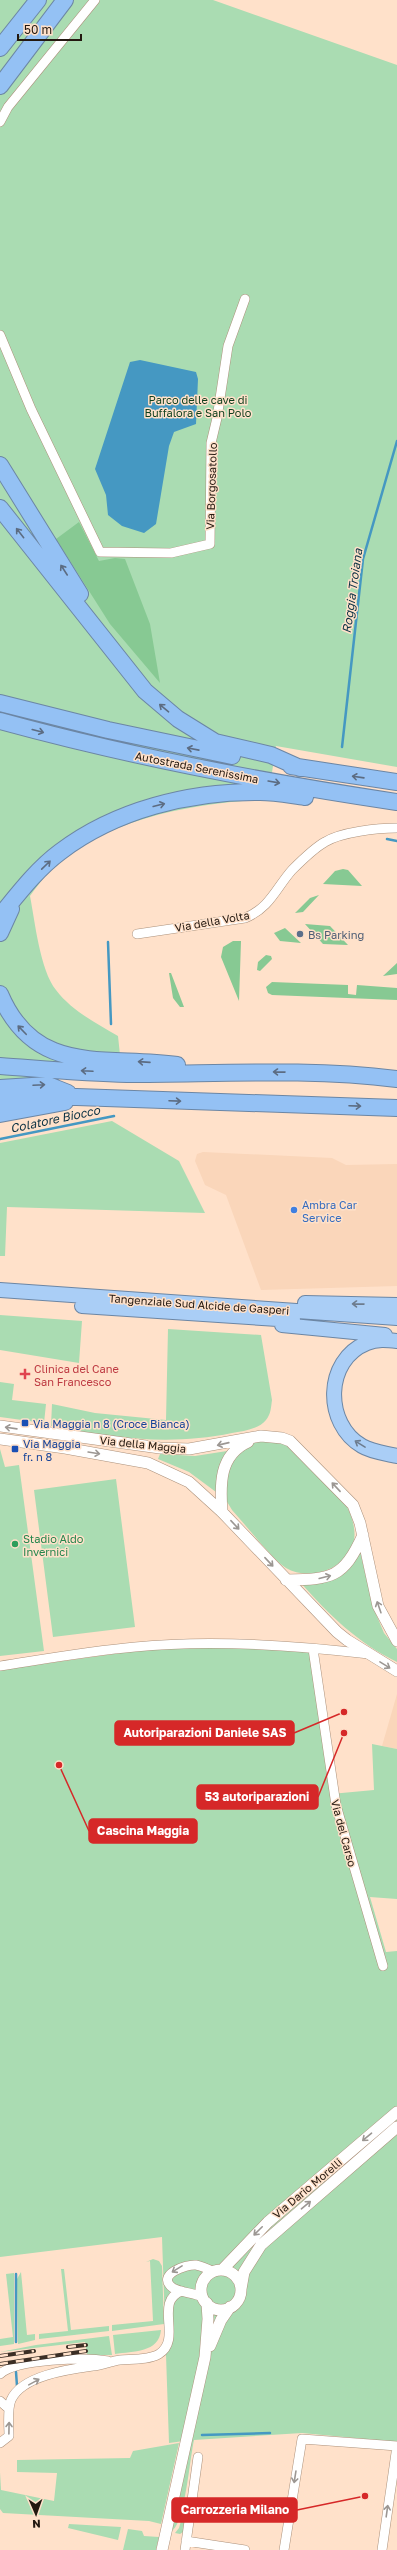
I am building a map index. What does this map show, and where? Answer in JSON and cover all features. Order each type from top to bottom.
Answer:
[{"type":"highway","points":[[0,35],[29,0]]},
{"type":"highway","points":[[0,48],[38,0]]},
{"type":"highway","points":[[0,67],[56,0]]},
{"type":"highway","points":[[0,86],[65,0]]},
{"type":"highway","points":[[0,465],[94,615],[106,639]]},
{"type":"highway","points":[[0,508],[87,620],[106,639],[145,691],[194,731],[215,742],[271,754],[300,768]]},
{"type":"highway","name":"Autostrada Serenissima","points":[[0,702],[192,750],[397,782]]},
{"type":"highway","name":"Autostrada Serenissima","points":[[0,721],[104,749],[190,767],[397,802]]},
{"type":"highway","points":[[0,916],[19,893],[59,853],[81,838],[128,815],[157,805],[201,796],[229,793],[261,792],[328,800],[360,796]]},
{"type":"highway","points":[[0,933],[19,893]]},
{"type":"highway","points":[[0,994],[6,1009],[25,1033],[58,1054],[81,1059],[162,1063],[224,1071]]},
{"type":"highway","points":[[0,1066],[125,1074],[224,1071],[318,1072],[397,1079]]},
{"type":"highway","points":[[0,1088],[48,1085],[80,1098]]},
{"type":"highway","points":[[0,1101],[48,1096],[397,1108]]},
{"type":"highway","points":[[0,1114],[47,1107],[80,1098]]},
{"type":"highway","name":"Tangenziale Sud Alcide de Gasperi","points":[[0,1290],[397,1328]]},
{"type":"highway","name":"Tangenziale Sud Alcide de Gasperi","points":[[0,1300],[217,1315],[397,1318]]},
{"type":"highway","points":[[262,1315],[284,1304],[397,1305]]},
{"type":"highway","points":[[262,1315],[397,1336]]},
{"type":"highway","points":[[397,1341],[380,1340],[359,1348],[344,1361],[338,1370],[334,1393],[337,1415],[344,1429],[353,1440],[372,1451],[397,1456]]},
{"type":"street","points":[[0,122],[8,107],[95,0]]},
{"type":"street","name":"Via Borgosatollo","points":[[0,335],[31,409],[100,552],[171,553],[210,544],[211,443],[217,418],[228,346],[245,299]]},
{"type":"street","name":"Via della Volta","points":[[137,934],[245,918],[266,907],[292,870],[324,842],[336,836],[397,828]]},
{"type":"street","name":"Via della Maggia","points":[[0,1426],[160,1448],[189,1449],[261,1436]]},
{"type":"street","points":[[222,1512],[220,1480],[224,1467],[238,1446],[261,1436],[282,1438],[298,1447],[353,1505],[363,1535],[378,1606],[397,1641]]},
{"type":"street","name":"Via della Maggia","points":[[0,1439],[65,1448],[148,1463],[189,1482],[222,1512],[286,1580]]},
{"type":"street","points":[[286,1580],[321,1578],[336,1574],[348,1564],[363,1535]]},
{"type":"street","points":[[286,1580],[337,1632],[397,1671]]},
{"type":"street","points":[[333,1650],[340,1639],[337,1632]]},
{"type":"street","points":[[0,1666],[136,1647],[178,1644],[333,1650],[369,1654]]},
{"type":"street","name":"Via del Carso","points":[[313,1649],[337,1811],[383,1966]]},
{"type":"street","name":"Via Dario Morelli","points":[[162,2550],[205,2357],[208,2319],[202,2285],[268,2222],[397,2112]]},
{"type":"street","name":"Via Dario Morelli","points":[[205,2357],[221,2320],[230,2307],[238,2300],[244,2272],[261,2245],[397,2127]]},
{"type":"street","points":[[0,2443],[9,2436],[9,2409],[15,2394],[40,2378],[65,2370],[95,2366],[109,2361],[153,2356],[160,2353],[168,2341],[168,2308],[166,2300],[169,2280],[173,2271],[183,2266],[198,2265],[233,2274],[241,2289]]},
{"type":"street","points":[[169,2280],[173,2288],[205,2300],[220,2309],[230,2307]]},
{"type":"street","points":[[168,2308],[174,2295],[182,2291]]},
{"type":"street","points":[[0,2374],[12,2367],[54,2360],[96,2358],[109,2361]]},
{"type":"street","points":[[0,2401],[9,2409]]},
{"type":"street","points":[[284,2550],[302,2439],[397,2446],[382,2550]]},
{"type":"street","points":[[198,2457],[186,2546],[245,2550]]},
{"type":"shaded area","points":[[203,1152],[332,1158],[346,1165],[397,1164],[397,1286],[261,1290],[226,1195],[205,1185],[195,1161],[197,1154]]},
{"type":"shaded area","points":[[397,1694],[397,1749],[382,1746]]},
{"type":"green space","name":"Parco delle cave di Buffalora e San Polo","points":[[0,0],[213,0],[397,65],[397,767],[276,746],[268,799],[210,805],[151,817],[123,826],[96,838],[71,853],[49,872],[30,896],[42,958],[50,981],[62,997],[77,1010],[118,1036],[120,1055],[0,1091]]},
{"type":"green space","points":[[79,522],[99,561],[115,558],[125,559],[150,624],[160,683],[110,624],[56,539]]},
{"type":"green space","points":[[343,869],[348,870],[362,886],[323,884],[335,871]]},
{"type":"green space","points":[[319,895],[303,912],[295,913],[310,898]]},
{"type":"green space","points":[[305,924],[330,926],[348,945],[323,944]]},
{"type":"green space","points":[[285,928],[301,943],[280,941],[274,933]]},
{"type":"green space","points":[[233,941],[241,941],[239,1001],[221,957],[223,947]]},
{"type":"green space","points":[[266,955],[271,956],[272,959],[260,971],[257,970],[258,962]]},
{"type":"green space","points":[[397,963],[397,974],[383,976]]},
{"type":"green space","points":[[169,973],[171,973],[184,1007],[180,1007],[173,998]]},
{"type":"green space","points":[[272,982],[348,985],[348,994],[356,995],[357,985],[397,988],[397,1000],[272,995],[268,993],[266,987]]},
{"type":"green space","points":[[112,1121],[179,1161],[205,1213],[7,1207],[5,1256],[0,1256],[0,1143]]},
{"type":"green space","points":[[0,1315],[82,1321],[79,1363],[0,1350]]},
{"type":"green space","points":[[168,1329],[261,1335],[272,1400],[268,1418],[259,1426],[246,1430],[209,1437],[164,1440],[119,1437],[51,1426],[52,1404],[95,1413],[166,1420]]},
{"type":"green space","points":[[0,1382],[14,1384],[12,1400],[46,1404],[44,1423],[0,1417]]},
{"type":"green space","points":[[263,1440],[275,1441],[291,1448],[346,1505],[353,1522],[354,1541],[350,1552],[342,1561],[332,1568],[309,1574],[286,1568],[280,1564],[259,1541],[232,1510],[226,1500],[227,1467],[249,1444]]},
{"type":"green space","name":"Stadio Aldo Invernici","points":[[0,1449],[5,1467],[19,1465],[44,1651],[0,1656]]},
{"type":"green space","points":[[227,1451],[221,1461],[218,1471],[216,1492],[189,1472],[158,1459],[160,1454],[195,1456]]},
{"type":"green space","points":[[116,1479],[135,1627],[53,1637],[34,1490]]},
{"type":"green space","points":[[360,1551],[373,1607],[384,1633],[397,1649],[397,1662],[369,1646],[357,1637],[333,1617],[301,1583],[313,1583]]},
{"type":"green space","points":[[206,1646],[315,1652],[331,1794],[374,1790],[372,1744],[397,1749],[397,1899],[370,1897],[386,1952],[397,1951],[397,2442],[302,2433],[194,2440],[184,2503],[177,2525],[172,2531],[191,2440],[169,2443],[162,2237],[0,2257],[0,1670],[149,1649]]},
{"type":"green space","points":[[153,2259],[159,2261],[162,2266],[164,2324],[112,2331],[112,2325],[153,2321],[150,2261],[146,2262]]},
{"type":"green space","points":[[61,2269],[64,2269],[71,2330],[109,2326],[109,2331],[39,2339],[39,2334],[68,2331]]},
{"type":"green space","points":[[21,2272],[27,2335],[35,2334],[35,2340],[18,2344],[17,2279]]},
{"type":"green space","points":[[14,2273],[14,2344],[0,2346],[0,2339],[13,2337],[6,2274]]},
{"type":"green space","points":[[161,2330],[156,2343],[150,2347],[144,2350],[115,2354],[113,2335]]},
{"type":"green space","points":[[109,2336],[112,2355],[87,2355],[85,2342],[0,2352],[36,2345]]},
{"type":"green space","points":[[179,2443],[161,2524],[149,2521],[3,2513],[0,2509],[0,2472],[1,2490],[54,2501],[57,2473],[17,2472],[17,2460],[130,2458],[133,2451]]},
{"type":"green space","points":[[187,2500],[183,2532],[180,2534],[175,2533],[179,2528]]},
{"type":"green space","points":[[69,2524],[121,2527],[118,2540],[68,2528]]},
{"type":"green space","points":[[128,2529],[142,2531],[144,2536],[159,2537],[156,2550],[123,2550]]},
{"type":"water","points":[[140,360],[196,372],[198,379],[196,424],[174,432],[169,446],[156,524],[144,533],[122,526],[108,515],[106,495],[95,469],[130,362]]},
{"type":"waterway","name":"Roggia Troiana","points":[[342,747],[363,559],[397,441]]},
{"type":"waterway","name":"Colatore Biocco","points":[[387,839],[397,841]]},
{"type":"waterway","name":"Colatore Biocco","points":[[108,942],[111,1024]]},
{"type":"waterway","name":"Colatore Biocco","points":[[0,1139],[114,1116]]},
{"type":"waterway","points":[[16,2274],[16,2342]]},
{"type":"waterway","points":[[16,2372],[17,2386]]},
{"type":"waterway","points":[[202,2435],[270,2433]]},
{"type":"railway","points":[[68,2347],[86,2345]]},
{"type":"railway","points":[[0,2356],[34,2351]]},
{"type":"railway","points":[[0,2364],[86,2351]]},
{"type":"place","name":"Bs Parking","points":[[300,934]]},
{"type":"place","name":"Ambra Car Service","points":[[294,1210]]},
{"type":"place","name":"Clinica del Cane San Francesco","points":[[25,1374]]},
{"type":"place","name":"Via Maggia n 8 (Croce Bianca)","points":[[25,1423]]},
{"type":"place","name":"Via Maggia fr. n 8","points":[[15,1449]]},
{"type":"place","name":"Stadio Aldo Invernici","points":[[15,1544]]},
{"type":"place","name":"Autoriparazioni Daniele SAS","points":[[344,1712]]},
{"type":"place","name":"53 autoriparazioni","points":[[344,1733]]},
{"type":"place","name":"Cascina Maggia","points":[[59,1765]]},
{"type":"place","name":"Carrozzeria Milano","points":[[365,2496]]}]
